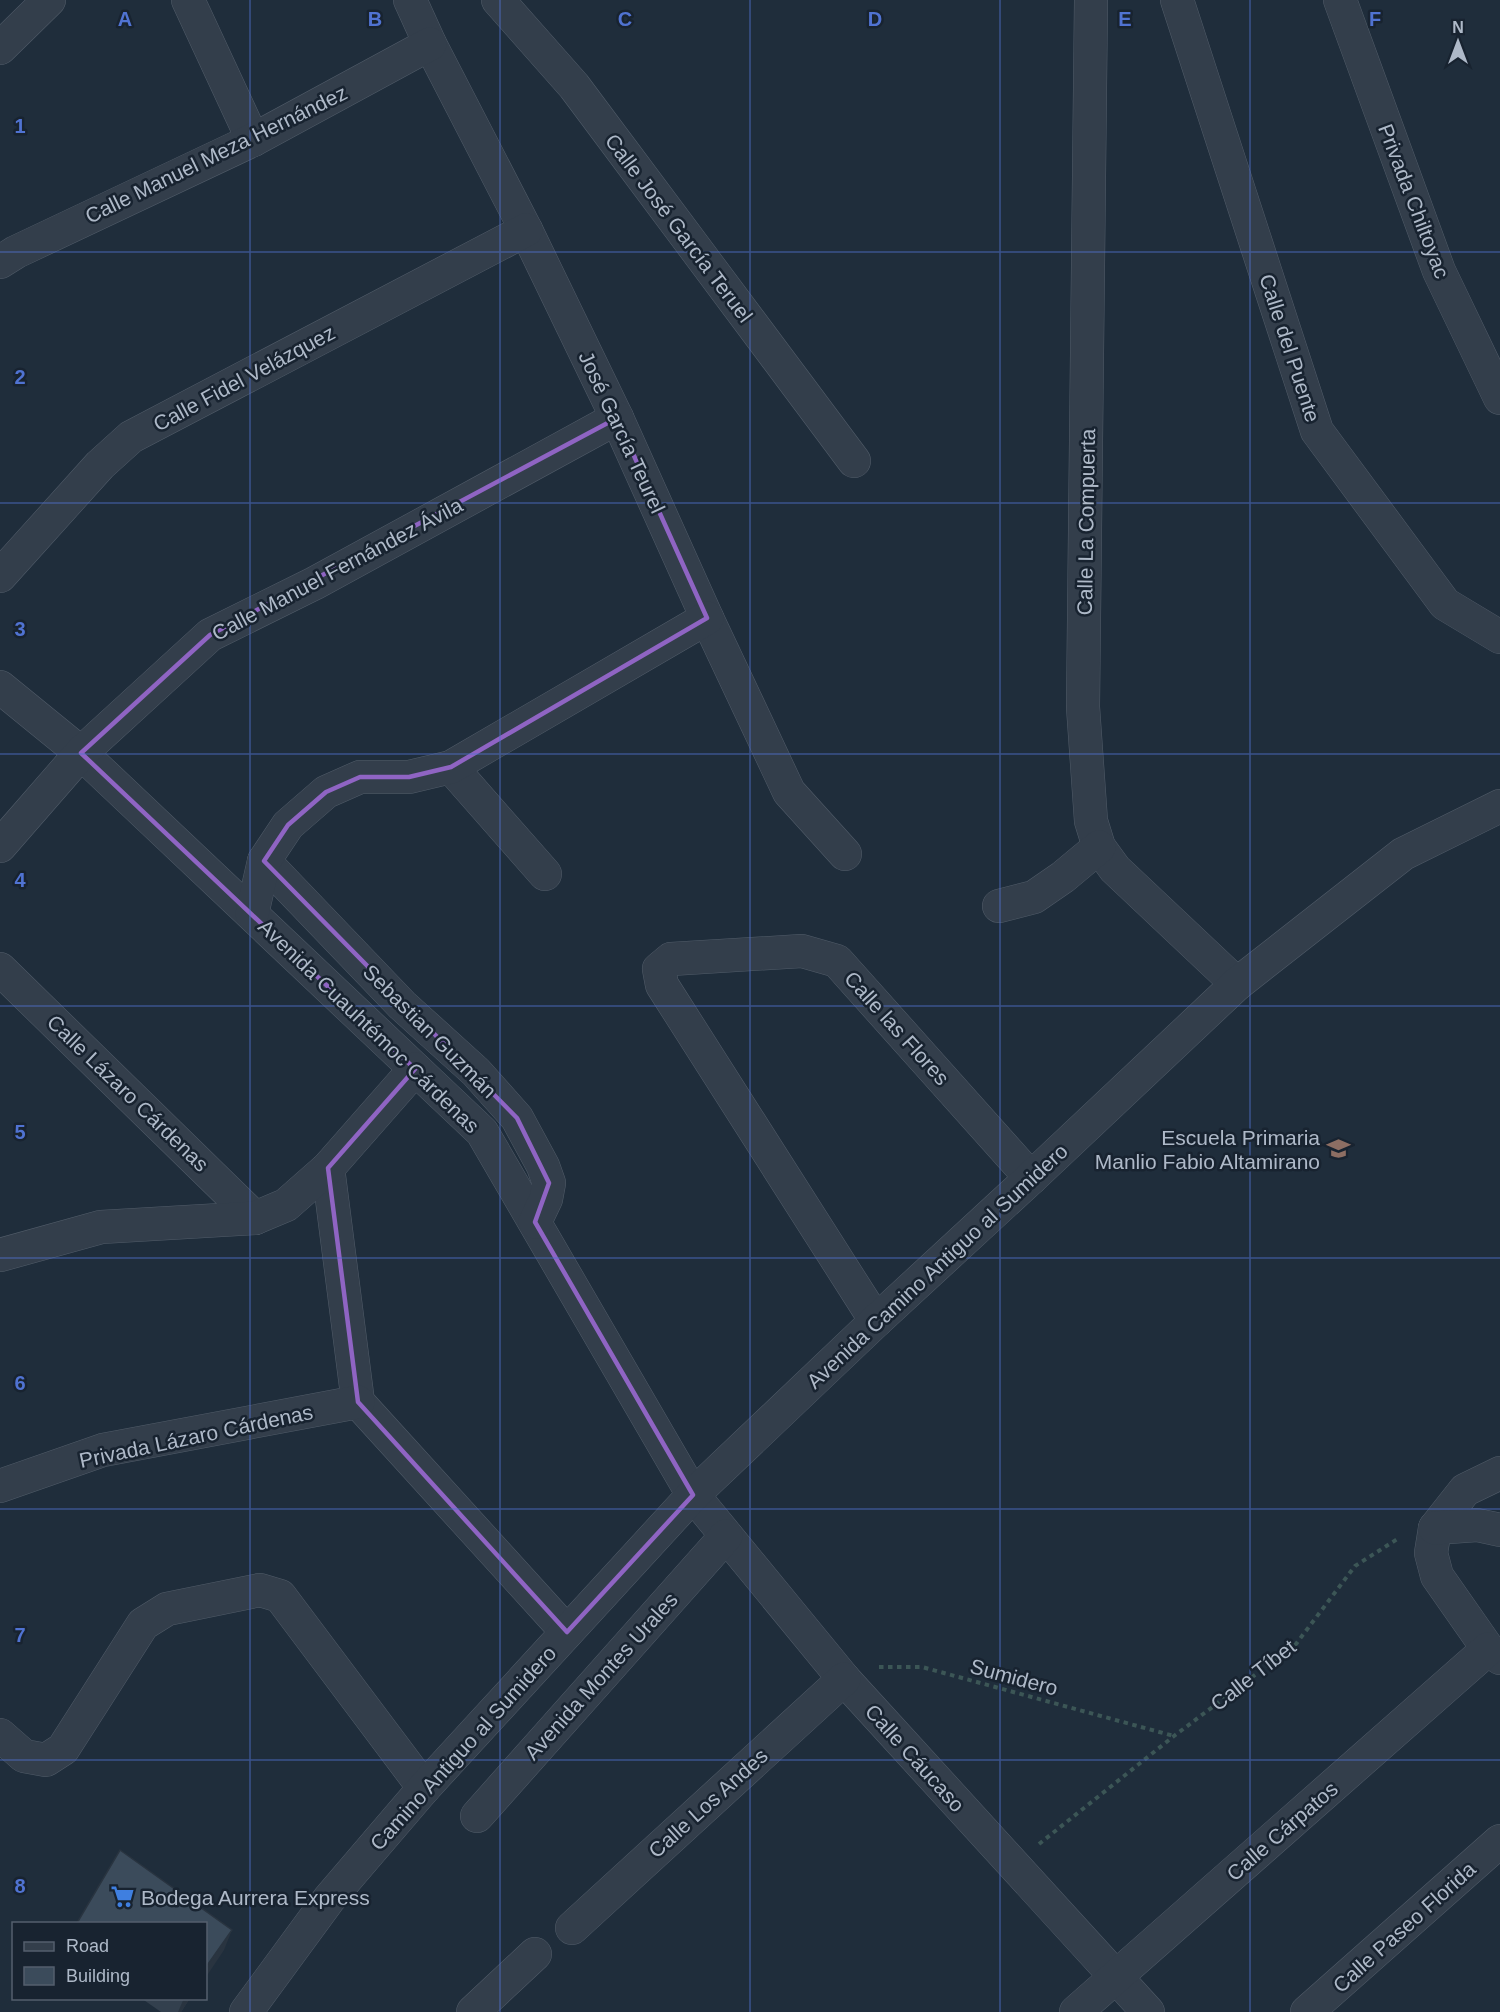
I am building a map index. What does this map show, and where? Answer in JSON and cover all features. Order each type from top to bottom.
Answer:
[{"type":"street","points":[[0,48],[49,0]]},
{"type":"street","points":[[188,0],[253,140]]},
{"type":"street","name":"José García Teurel","points":[[410,0],[430,44],[526,230],[617,418],[789,792],[845,854]]},
{"type":"street","name":"Calle José García Teruel","points":[[498,0],[574,86],[854,461]]},
{"type":"street","name":"Calle La Compuerta","points":[[1091,0],[1083,707],[1091,821],[1099,847],[1115,869],[1237,984]]},
{"type":"street","name":"Calle del Puente","points":[[1176,0],[1317,431],[1445,604],[1500,637]]},
{"type":"street","name":"Privada Chiltoyac","points":[[1340,0],[1438,271],[1500,398]]},
{"type":"street","name":"Calle Manuel Meza Hernández","points":[[0,262],[16,252],[253,140],[430,44]]},
{"type":"street","name":"Calle Fidel Velázquez","points":[[0,576],[100,465],[131,437],[526,230]]},
{"type":"street","name":"Calle Manuel Fernández Ávila","points":[[0,846],[81,753],[210,635],[315,583],[617,418]]},
{"type":"street","points":[[252,914],[264,861],[288,825],[326,792],[360,777],[410,777],[451,767],[707,618]]},
{"type":"street","name":"Avenida Cuauhtémoc Cárdenas","points":[[0,687],[81,753],[482,1132],[693,1495]]},
{"type":"street","points":[[451,767],[545,874]]},
{"type":"street","name":"Avenida Camino Antiguo al Sumidero","points":[[693,1495],[1237,984],[1404,854],[1500,806]]},
{"type":"street","points":[[999,906],[1034,897],[1063,877],[1099,847]]},
{"type":"street","name":"Sebastian Guzmán","points":[[264,861],[402,1005],[476,1072],[517,1118],[543,1166],[549,1183],[546,1199],[535,1222]]},
{"type":"street","name":"Calle las Flores","points":[[876,1321],[662,985],[659,969],[671,959],[802,951],[837,961],[1031,1178]]},
{"type":"street","name":"Calle Lázaro Cárdenas","points":[[0,969],[255,1218]]},
{"type":"street","points":[[0,1255],[102,1227],[255,1218],[286,1204],[328,1168],[416,1069]]},
{"type":"street","points":[[328,1168],[358,1402],[567,1632]]},
{"type":"street","name":"Privada Lázaro Cárdenas","points":[[0,1486],[103,1450],[358,1402]]},
{"type":"street","points":[[1494,1654],[1437,1576],[1431,1552],[1435,1528],[1465,1490],[1500,1473]]},
{"type":"street","name":"Calle Cáucaso","points":[[693,1495],[844,1679],[1148,2012]]},
{"type":"street","name":"Camino Antiguo al Sumidero","points":[[246,2012],[329,1899],[424,1788],[693,1495]]},
{"type":"street","points":[[1435,1528],[1477,1525],[1500,1530]]},
{"type":"street","name":"Avenida Montes Urales","points":[[477,1816],[726,1536]]},
{"type":"street","points":[[0,1736],[24,1756],[46,1760],[63,1749],[143,1624],[167,1609],[260,1590],[280,1596],[424,1788]]},
{"type":"street","name":"Calle Cárpatos","points":[[1076,2012],[1494,1654]]},
{"type":"street","name":"Calle Los Andes","points":[[572,1928],[844,1679]]},
{"type":"street","name":"Calle Paseo Florida","points":[[1307,2012],[1500,1841]]},
{"type":"street","points":[[473,2012],[535,1954]]},
{"type":"path","name":"Calle Tíbet","points":[[1013,1865],[1174,1736],[1296,1644],[1355,1566],[1396,1539],[1435,1528]]},
{"type":"path","name":"Sumidero","points":[[844,1679],[880,1666],[922,1667],[1174,1736]]},
{"type":"highlighted area","points":[[617,418],[707,618],[451,767],[409,777],[360,777],[326,792],[288,825],[264,861],[517,1118],[549,1183],[535,1222],[693,1495],[567,1632],[358,1402],[328,1168],[415,1069],[81,753],[210,635]]},
{"type":"building","points":[[120,1850],[232,1930],[207,1966],[207,1922],[78,1922]]},
{"type":"place","name":"Escuela Primaria Manlio Fabio Altamirano","points":[[1338,1149]]},
{"type":"place","name":"Bodega Aurrera Express","points":[[123,1897]]}]
